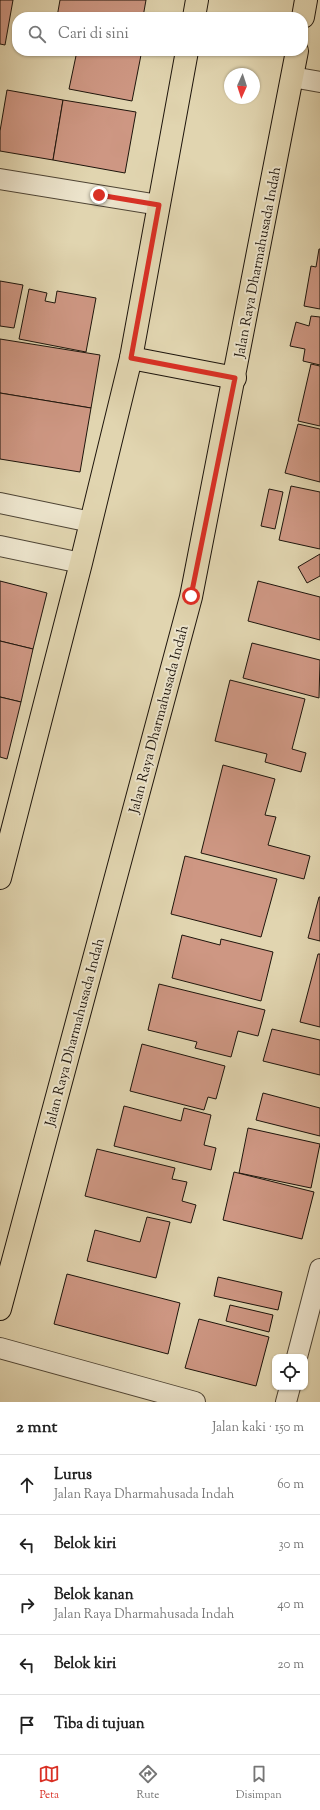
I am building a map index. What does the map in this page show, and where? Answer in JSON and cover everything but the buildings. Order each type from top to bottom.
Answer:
[{"type":"main road","points":[[195,12],[197,0]]},
{"type":"main road","points":[[304,12],[306,0]]},
{"type":"main road","points":[[0,878],[81,563],[131,358],[186,56]]},
{"type":"main road","name":"Jalan Raya Dharmahusada Indah","points":[[0,1309],[191,596],[235,378],[296,56]]},
{"type":"main road","points":[[131,358],[235,378]]},
{"type":"street","points":[[292,77],[320,82]]},
{"type":"street","points":[[0,179],[159,205]]},
{"type":"street","points":[[0,503],[91,522]]},
{"type":"street","points":[[0,546],[81,563]]},
{"type":"street","points":[[299,1354],[320,1269]]},
{"type":"street","points":[[0,1348],[195,1402]]},
{"type":"street","points":[[286,1402],[289,1390]]},
{"type":"route","points":[[99,195],[159,205],[131,358],[235,378],[191,596]]}]
